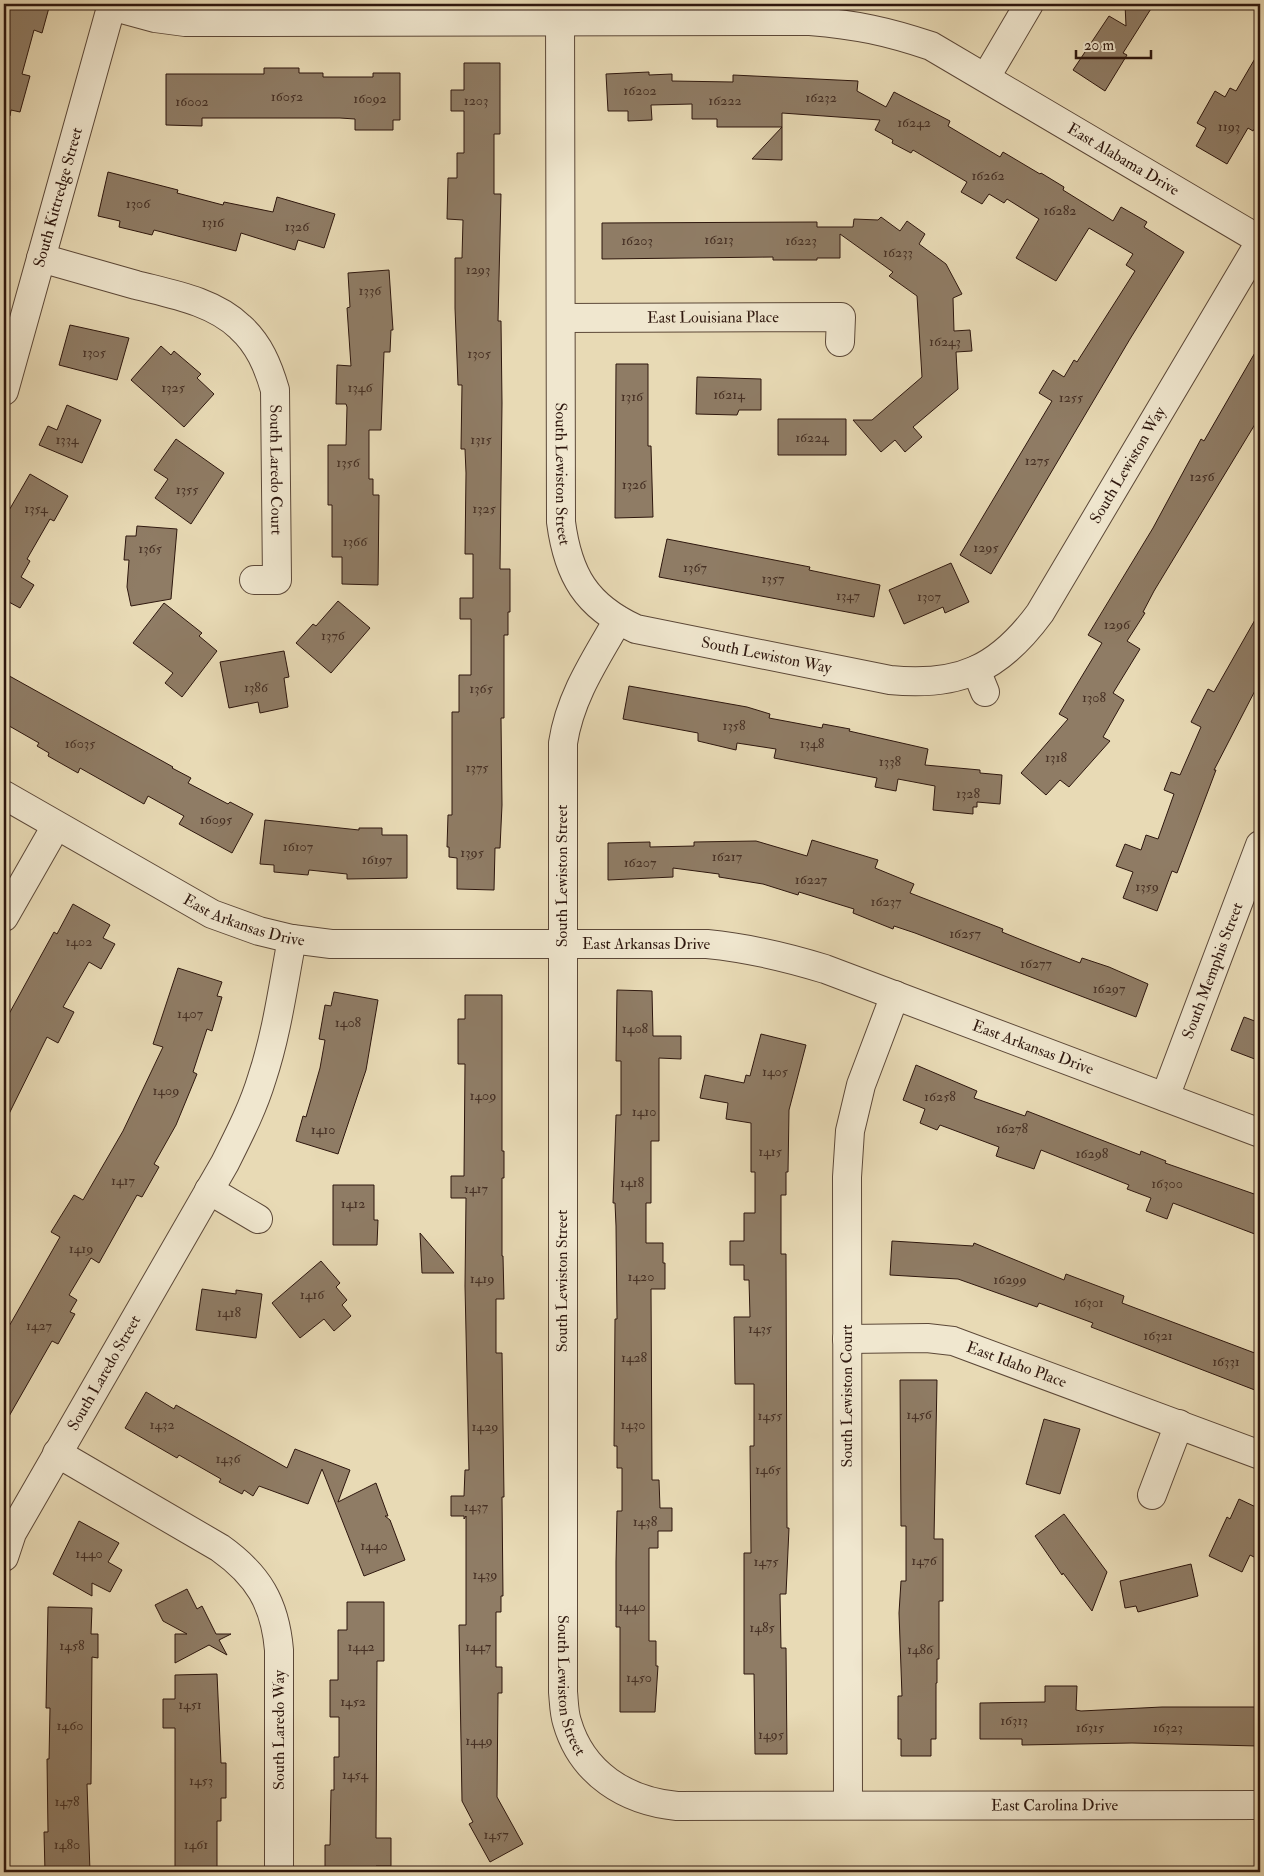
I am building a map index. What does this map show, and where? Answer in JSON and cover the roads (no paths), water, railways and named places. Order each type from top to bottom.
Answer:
[{"type":"street","points":[[986,77],[1029,4]]},
{"type":"street","name":"East Alabama Drive","points":[[112,5],[155,18],[185,22],[560,13],[810,21],[856,25],[886,31],[931,46],[1260,241]]},
{"type":"street","name":"South Kittredge Street","points":[[4,391],[112,5]]},
{"type":"street","name":"South Lewiston Street","points":[[560,13],[562,522],[565,550],[576,578],[590,597],[618,620],[577,692],[566,726],[563,744],[563,1692],[567,1722],[590,1779],[642,1800],[659,1804],[848,1805]]},
{"type":"street","name":"South Lewiston Way","points":[[618,620],[654,634],[890,680],[918,683],[947,680],[980,681],[1000,657],[1022,637],[1040,613],[1260,241]]},
{"type":"street","name":"South Laredo Court","points":[[41,258],[194,301],[221,312],[240,326],[262,334],[274,390],[277,580],[254,580]]},
{"type":"street","name":"East Louisiana Place","points":[[561,318],[841,317],[840,342]]},
{"type":"street","name":"East Arkansas Drive","points":[[4,795],[212,914],[259,932],[331,944],[707,944],[748,948],[788,957],[894,995],[1260,1133]]},
{"type":"street","points":[[4,917],[56,826]]},
{"type":"street","name":"South Memphis Street","points":[[1165,1097],[1260,845]]},
{"type":"street","name":"South Laredo Street","points":[[4,1557],[12,1533],[246,1122],[262,1079],[277,1020],[292,939]]},
{"type":"street","name":"South Lewiston Court","points":[[848,1805],[847,1177],[850,1131],[861,1085],[894,995]]},
{"type":"street","points":[[209,1190],[258,1219]]},
{"type":"street","name":"East Idaho Place","points":[[847,1338],[927,1338],[953,1341],[1260,1455]]},
{"type":"street","points":[[1152,1495],[1179,1424]]},
{"type":"street","name":"South Laredo Way","points":[[57,1454],[220,1548],[273,1585],[273,1614],[279,1650],[279,1872]]},
{"type":"street","name":"East Carolina Drive","points":[[848,1805],[1260,1805]]}]
